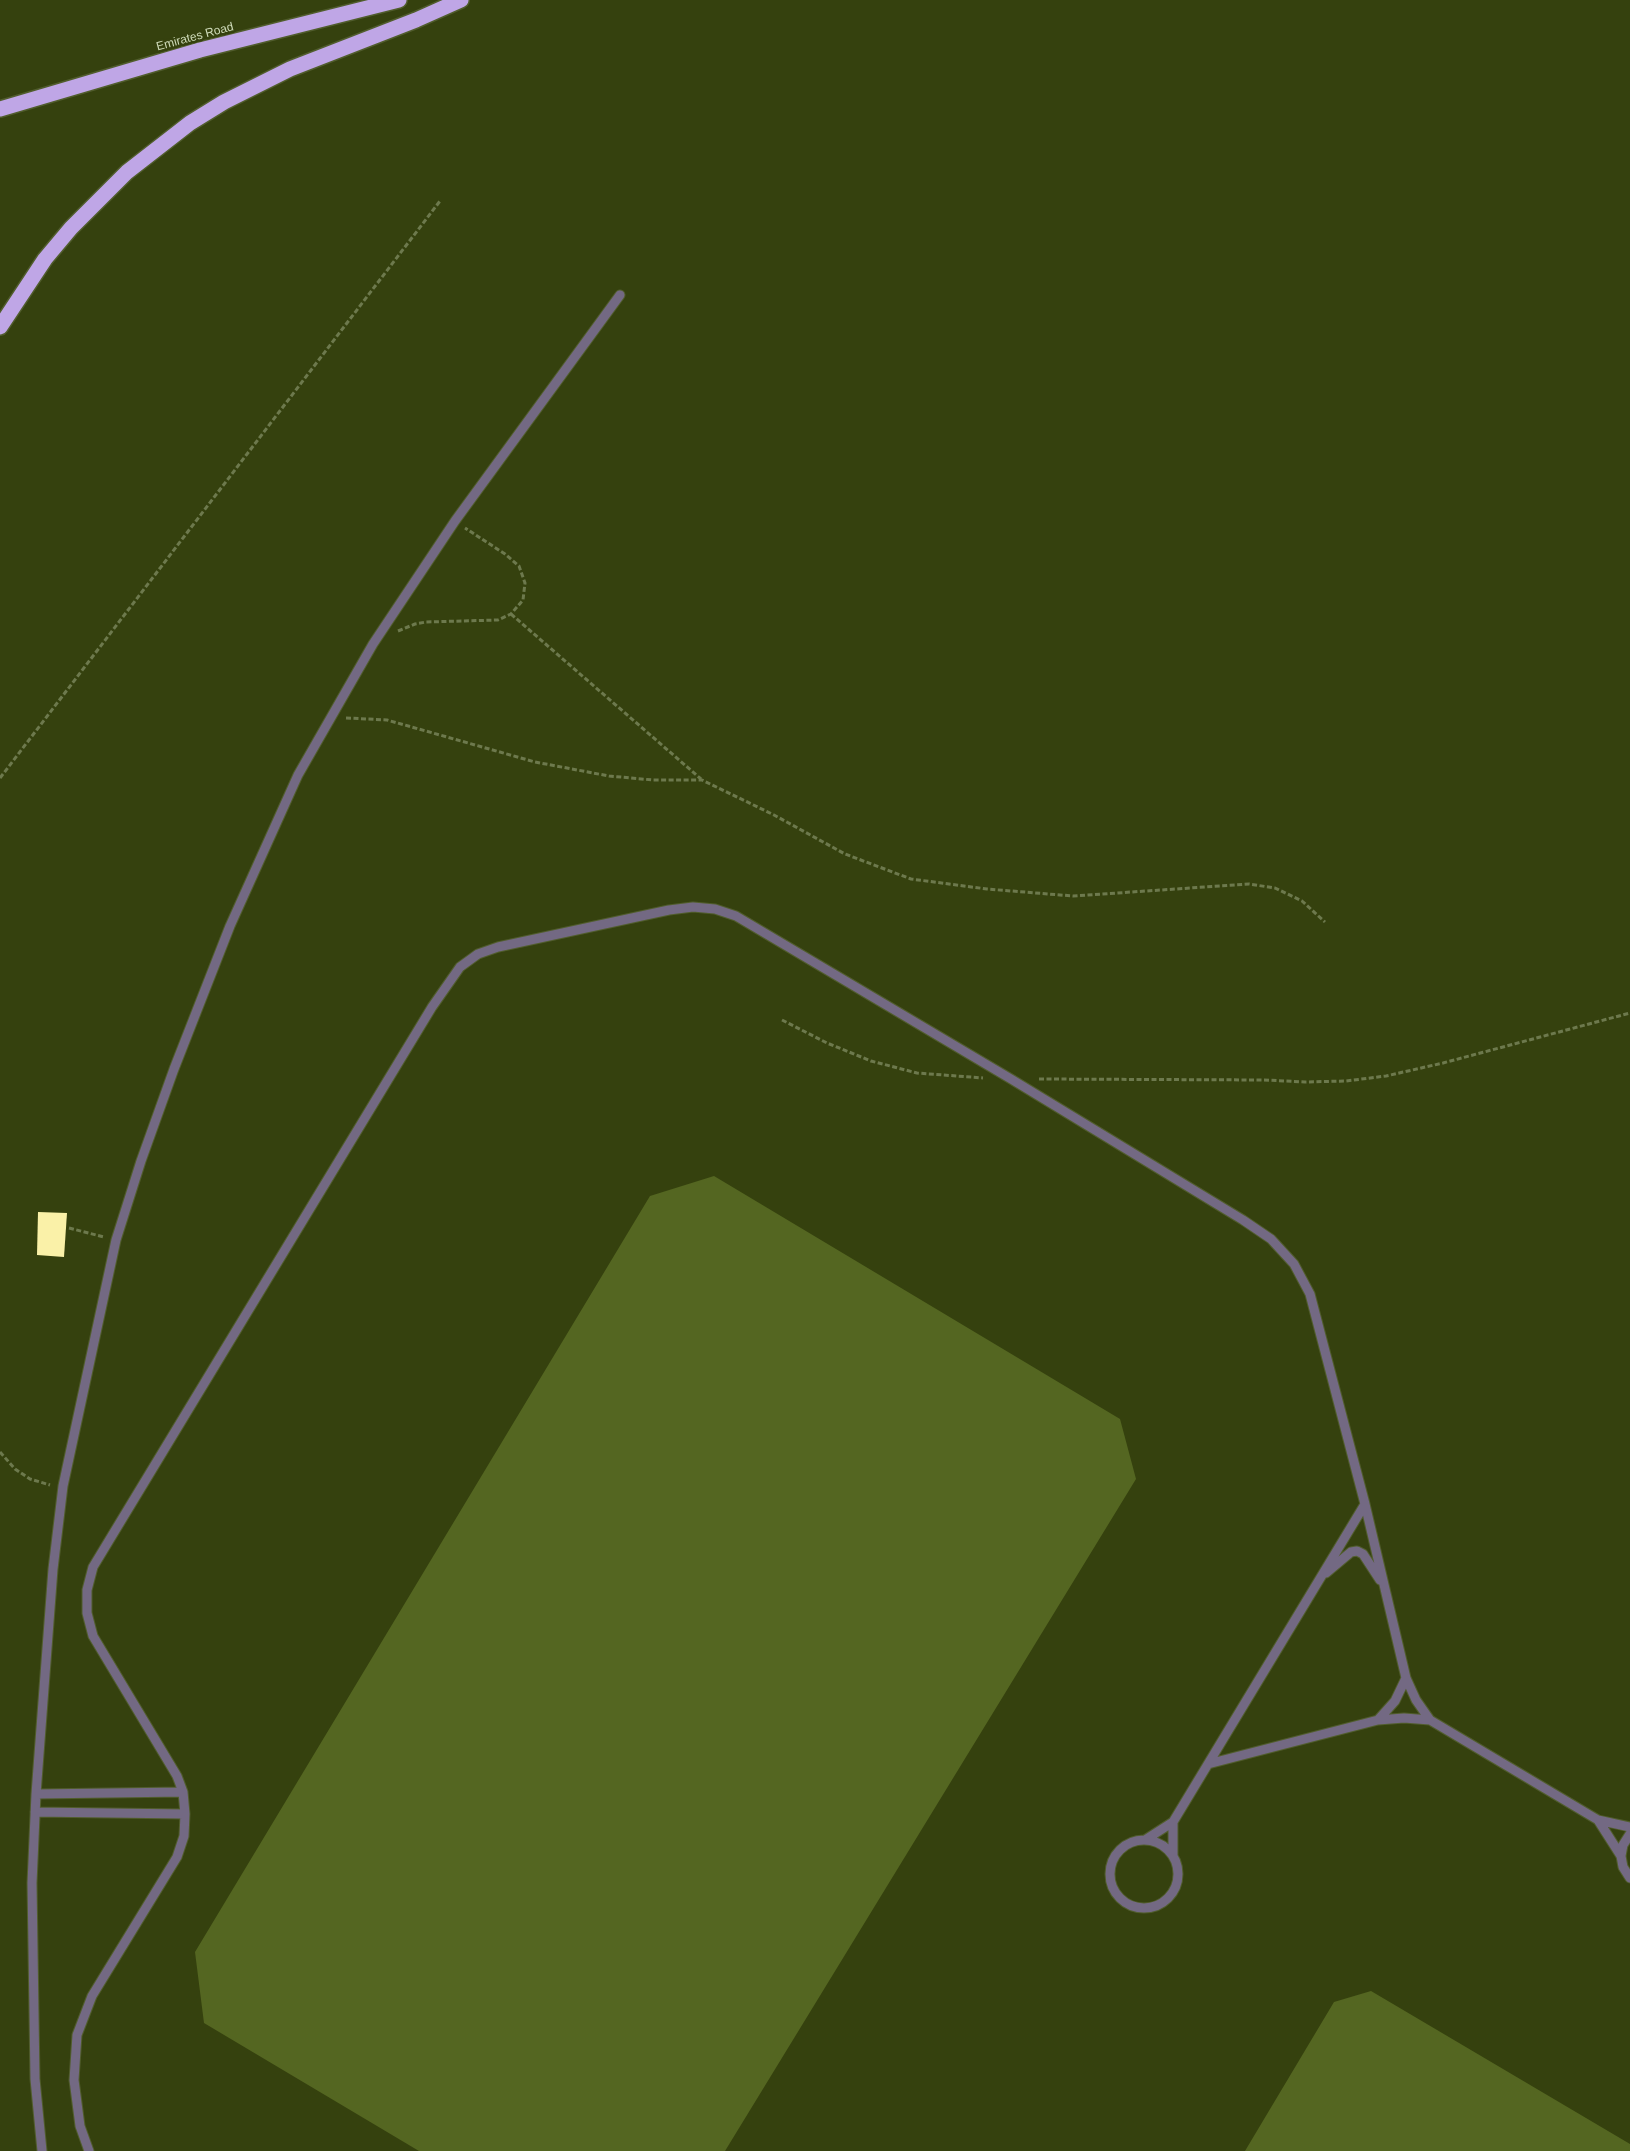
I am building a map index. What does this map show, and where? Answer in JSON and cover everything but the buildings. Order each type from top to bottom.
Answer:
[{"type":"highway","name":"Emirates Road","points":[[0,109],[200,50],[399,0]]},
{"type":"highway","points":[[0,327],[36,272],[70,228],[127,172],[190,123],[224,102],[290,68],[416,20],[461,0]]},
{"type":"lane","points":[[42,2151],[35,2079],[31,1936],[36,1794],[53,1579],[63,1486],[116,1240],[141,1161],[174,1068],[230,926],[298,775],[373,644],[455,521],[620,295]]},
{"type":"lane","points":[[89,2151],[80,2126],[74,2080],[77,2035],[92,1996],[177,1858],[184,1836],[186,1814],[183,1792],[165,1755],[93,1636],[87,1605],[87,1590],[93,1567],[427,1015],[447,983],[460,967],[478,954],[514,943],[669,910],[694,907],[715,909],[736,916],[1011,1079],[1272,1239],[1294,1264],[1310,1294],[1365,1504],[1406,1678],[1416,1700],[1430,1720],[1598,1820],[1630,1828]]},
{"type":"lane","points":[[1173,1822],[1174,1857],[1178,1878],[1176,1888],[1162,1904],[1152,1908],[1141,1909],[1122,1901],[1114,1893],[1110,1883],[1109,1872],[1117,1853],[1125,1846],[1145,1840],[1173,1822],[1365,1504]]},
{"type":"lane","points":[[1318,1579],[1346,1555],[1357,1551],[1363,1554],[1385,1586]]},
{"type":"lane","points":[[1378,1720],[1395,1701],[1406,1678]]},
{"type":"lane","points":[[1208,1764],[1378,1720],[1404,1718],[1430,1720]]},
{"type":"lane","points":[[36,1794],[183,1792]]},
{"type":"lane","points":[[35,1812],[186,1814]]},
{"type":"lane","points":[[1598,1820],[1621,1856]]},
{"type":"lane","points":[[1630,1834],[1623,1845],[1621,1856],[1623,1867],[1630,1878]]},
{"type":"lane","points":[[1145,1840],[1161,1845],[1174,1857]]},
{"type":"path","points":[[0,778],[440,201]]},
{"type":"path","points":[[373,644],[415,624],[498,620],[511,614],[522,600],[525,583],[519,566],[505,554],[455,521]]},
{"type":"path","points":[[511,614],[702,780],[774,815],[845,854],[911,879],[987,889],[1072,896],[1249,884],[1276,888],[1302,901],[1325,922]]},
{"type":"path","points":[[328,720],[354,718],[388,720],[534,762],[609,776],[654,780],[702,780]]},
{"type":"path","points":[[782,1020],[827,1043],[880,1064],[917,1073],[964,1078],[1305,1082],[1346,1081],[1386,1076],[1443,1063],[1630,1013]]},
{"type":"path","points":[[69,1228],[116,1240]]},
{"type":"path","points":[[0,1452],[15,1469],[30,1479],[46,1485],[63,1486]]},
{"type":"green space","points":[[714,1176],[1120,1419],[1136,1479],[725,2151],[419,2151],[204,2023],[195,1952],[650,1196]]},
{"type":"green space","points":[[1371,1991],[1630,2144],[1630,2151],[1245,2151],[1334,2002]]}]
